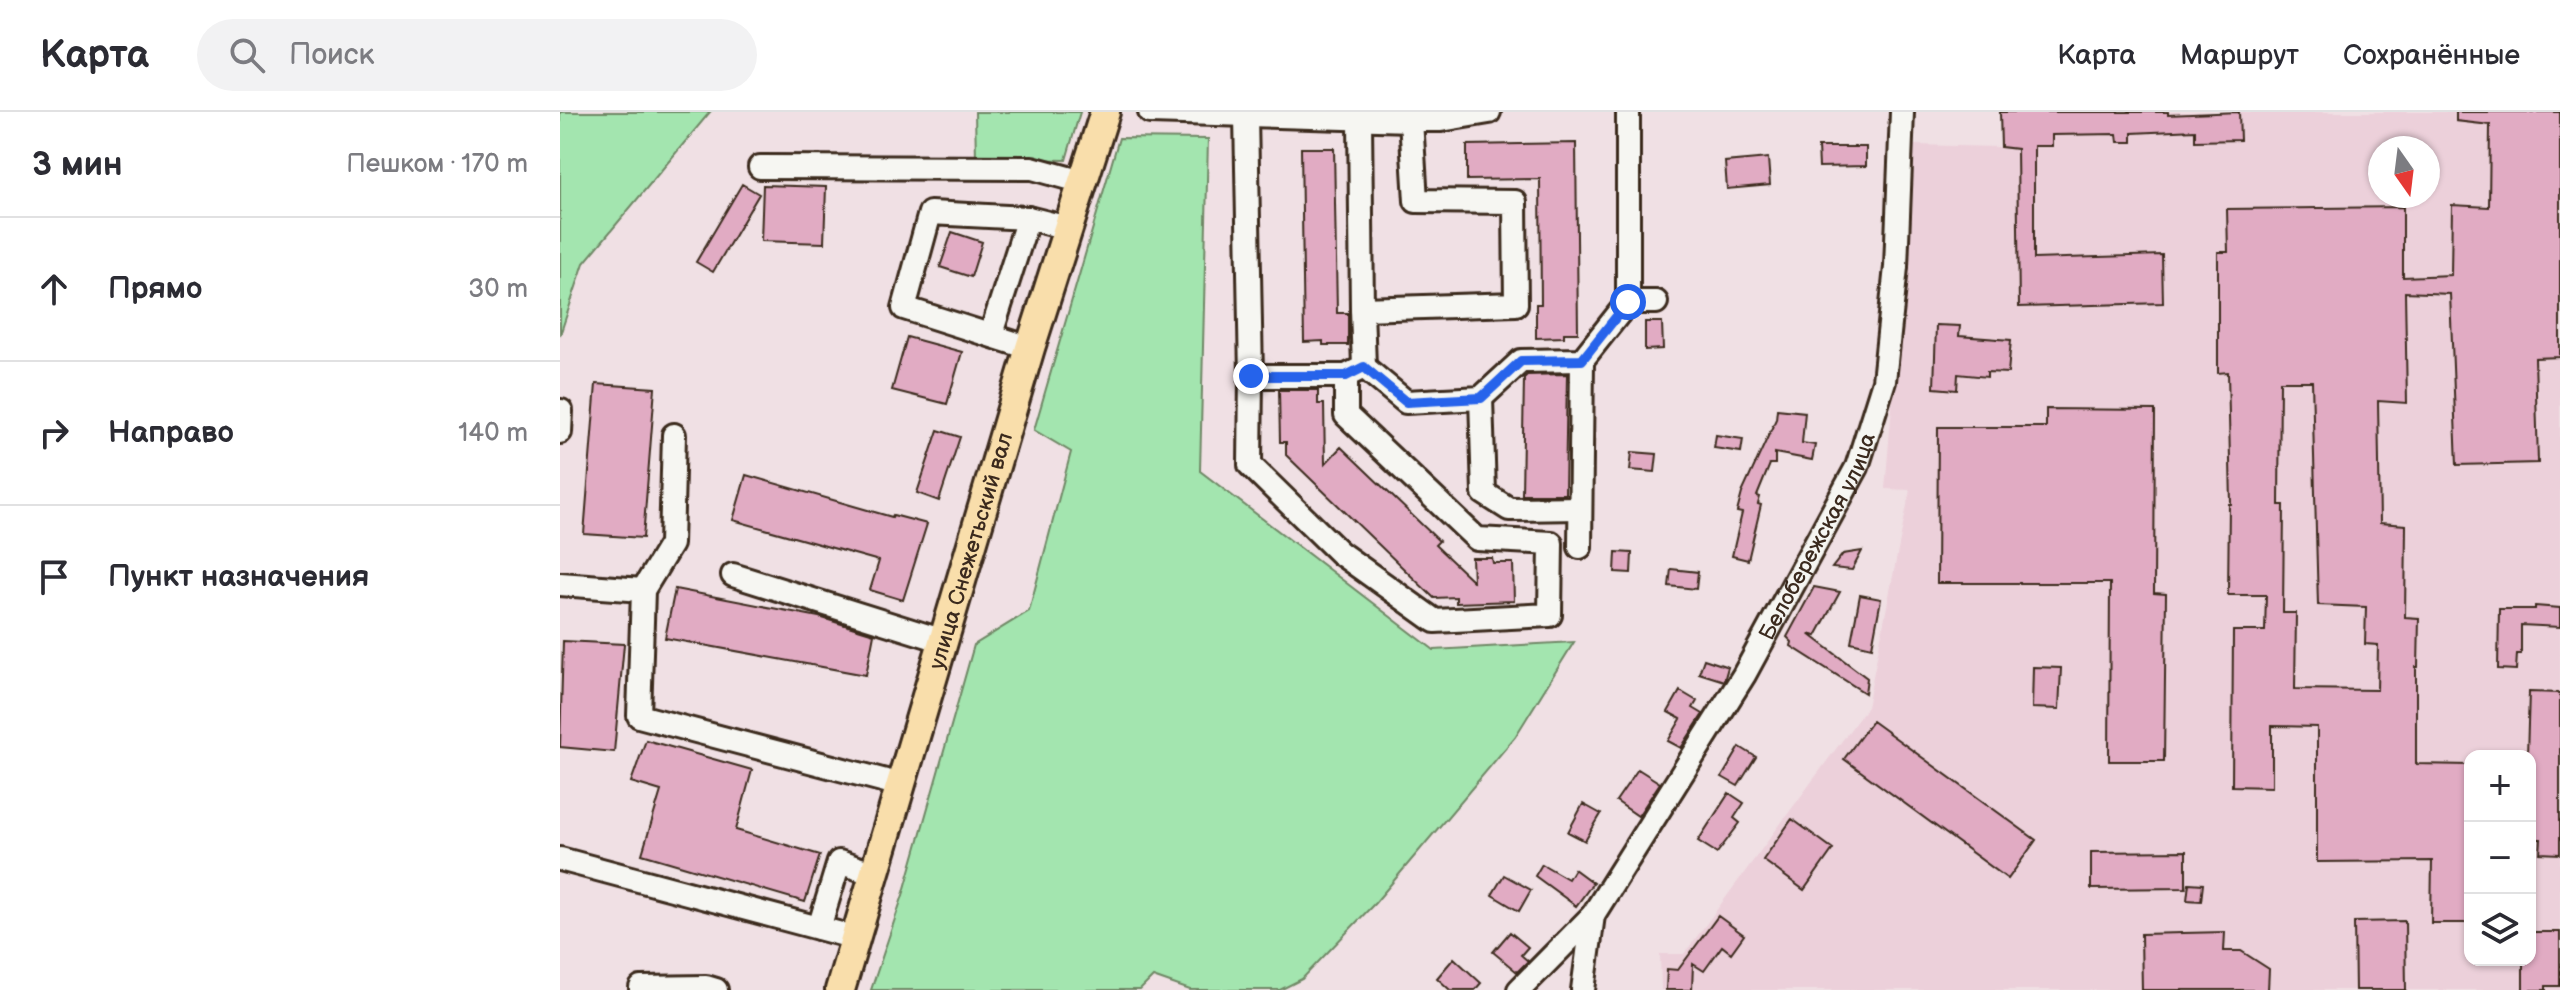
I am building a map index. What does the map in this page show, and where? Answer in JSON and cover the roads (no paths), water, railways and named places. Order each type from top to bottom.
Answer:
[{"type":"main road","name":"улица Снежетьский вал","points":[[840,990],[1030,348],[1105,112]]},
{"type":"street","points":[[1150,112],[1411,120],[1441,120],[1489,112]]},
{"type":"street","points":[[1580,547],[1582,360],[1628,302],[1628,112]]},
{"type":"street","name":"Белобережская улица","points":[[1519,990],[1593,915],[1744,675],[1857,467],[1884,381],[1896,267],[1902,112]]},
{"type":"street","points":[[1255,115],[1250,465],[1340,553],[1435,621],[1550,615],[1551,543],[1477,539],[1346,415],[1355,372],[1362,309],[1372,118]]},
{"type":"street","points":[[1362,309],[1516,304],[1515,202],[1416,201],[1411,120]]},
{"type":"street","points":[[760,167],[1032,168],[1083,182]]},
{"type":"street","points":[[1030,348],[904,308],[930,213],[1028,218],[1068,228]]},
{"type":"street","points":[[991,334],[1028,218]]},
{"type":"street","points":[[1628,302],[1656,302]]},
{"type":"street","points":[[1251,376],[1355,372],[1406,402],[1481,398],[1521,361],[1582,360]]},
{"type":"street","points":[[1481,398],[1484,493],[1509,509],[1580,508]]},
{"type":"street","points":[[674,435],[671,544],[643,590],[639,716],[901,785]]},
{"type":"street","points":[[733,575],[944,641]]},
{"type":"street","points":[[560,584],[643,590]]},
{"type":"street","points":[[560,859],[856,938]]},
{"type":"street","points":[[819,928],[839,862],[875,874]]},
{"type":"street","name":"Белобережская улица","points":[[1583,990],[1593,915]]},
{"type":"street","points":[[641,990],[706,987],[716,990]]}]
